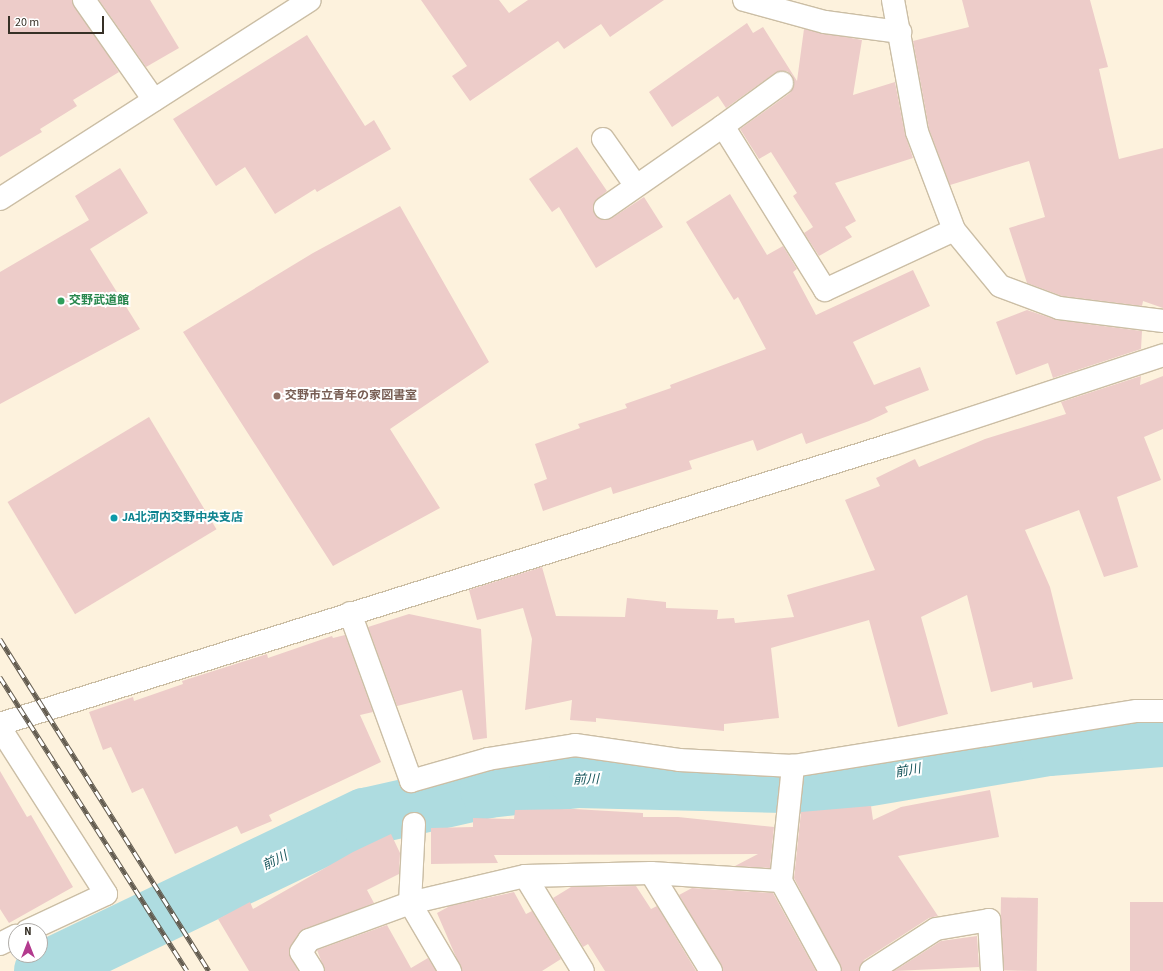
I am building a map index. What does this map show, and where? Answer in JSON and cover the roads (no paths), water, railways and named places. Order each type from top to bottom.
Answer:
[{"type":"street","points":[[84,0],[154,100]]},
{"type":"street","points":[[0,199],[310,0]]},
{"type":"street","points":[[744,0],[825,22],[900,32]]},
{"type":"street","points":[[892,0],[900,32],[917,132],[954,230],[1000,286],[1059,308],[1163,321]]},
{"type":"street","points":[[605,208],[782,83]]},
{"type":"street","points":[[723,126],[825,290],[954,230]]},
{"type":"street","points":[[603,139],[636,186]]},
{"type":"street","points":[[0,724],[893,444],[1163,355]]},
{"type":"street","points":[[350,613],[412,781],[488,759],[575,745],[678,760],[793,766],[1137,712],[1163,712]]},
{"type":"street","points":[[0,728],[106,894],[44,923]]},
{"type":"street","points":[[793,766],[781,881],[830,971]]},
{"type":"street","points":[[414,824],[410,903],[450,971]]},
{"type":"street","points":[[313,971],[301,952],[309,940],[410,903],[525,876],[651,873],[781,881]]},
{"type":"street","points":[[651,873],[711,971]]},
{"type":"street","points":[[525,876],[582,971]]},
{"type":"street","points":[[871,971],[936,929],[989,920],[992,971]]},
{"type":"waterway","name":"前川","points":[[43,971],[365,817],[489,789],[578,779],[824,785],[1049,747],[1163,738]]},
{"type":"railway","points":[[0,639],[209,971]]},
{"type":"railway","points":[[0,677],[187,971]]},
{"type":"place","name":"交野武道館","points":[[61,301]]},
{"type":"place","name":"交野市立青年の家図書室","points":[[277,396]]},
{"type":"place","name":"JA北河内交野中央支店","points":[[114,518]]}]
